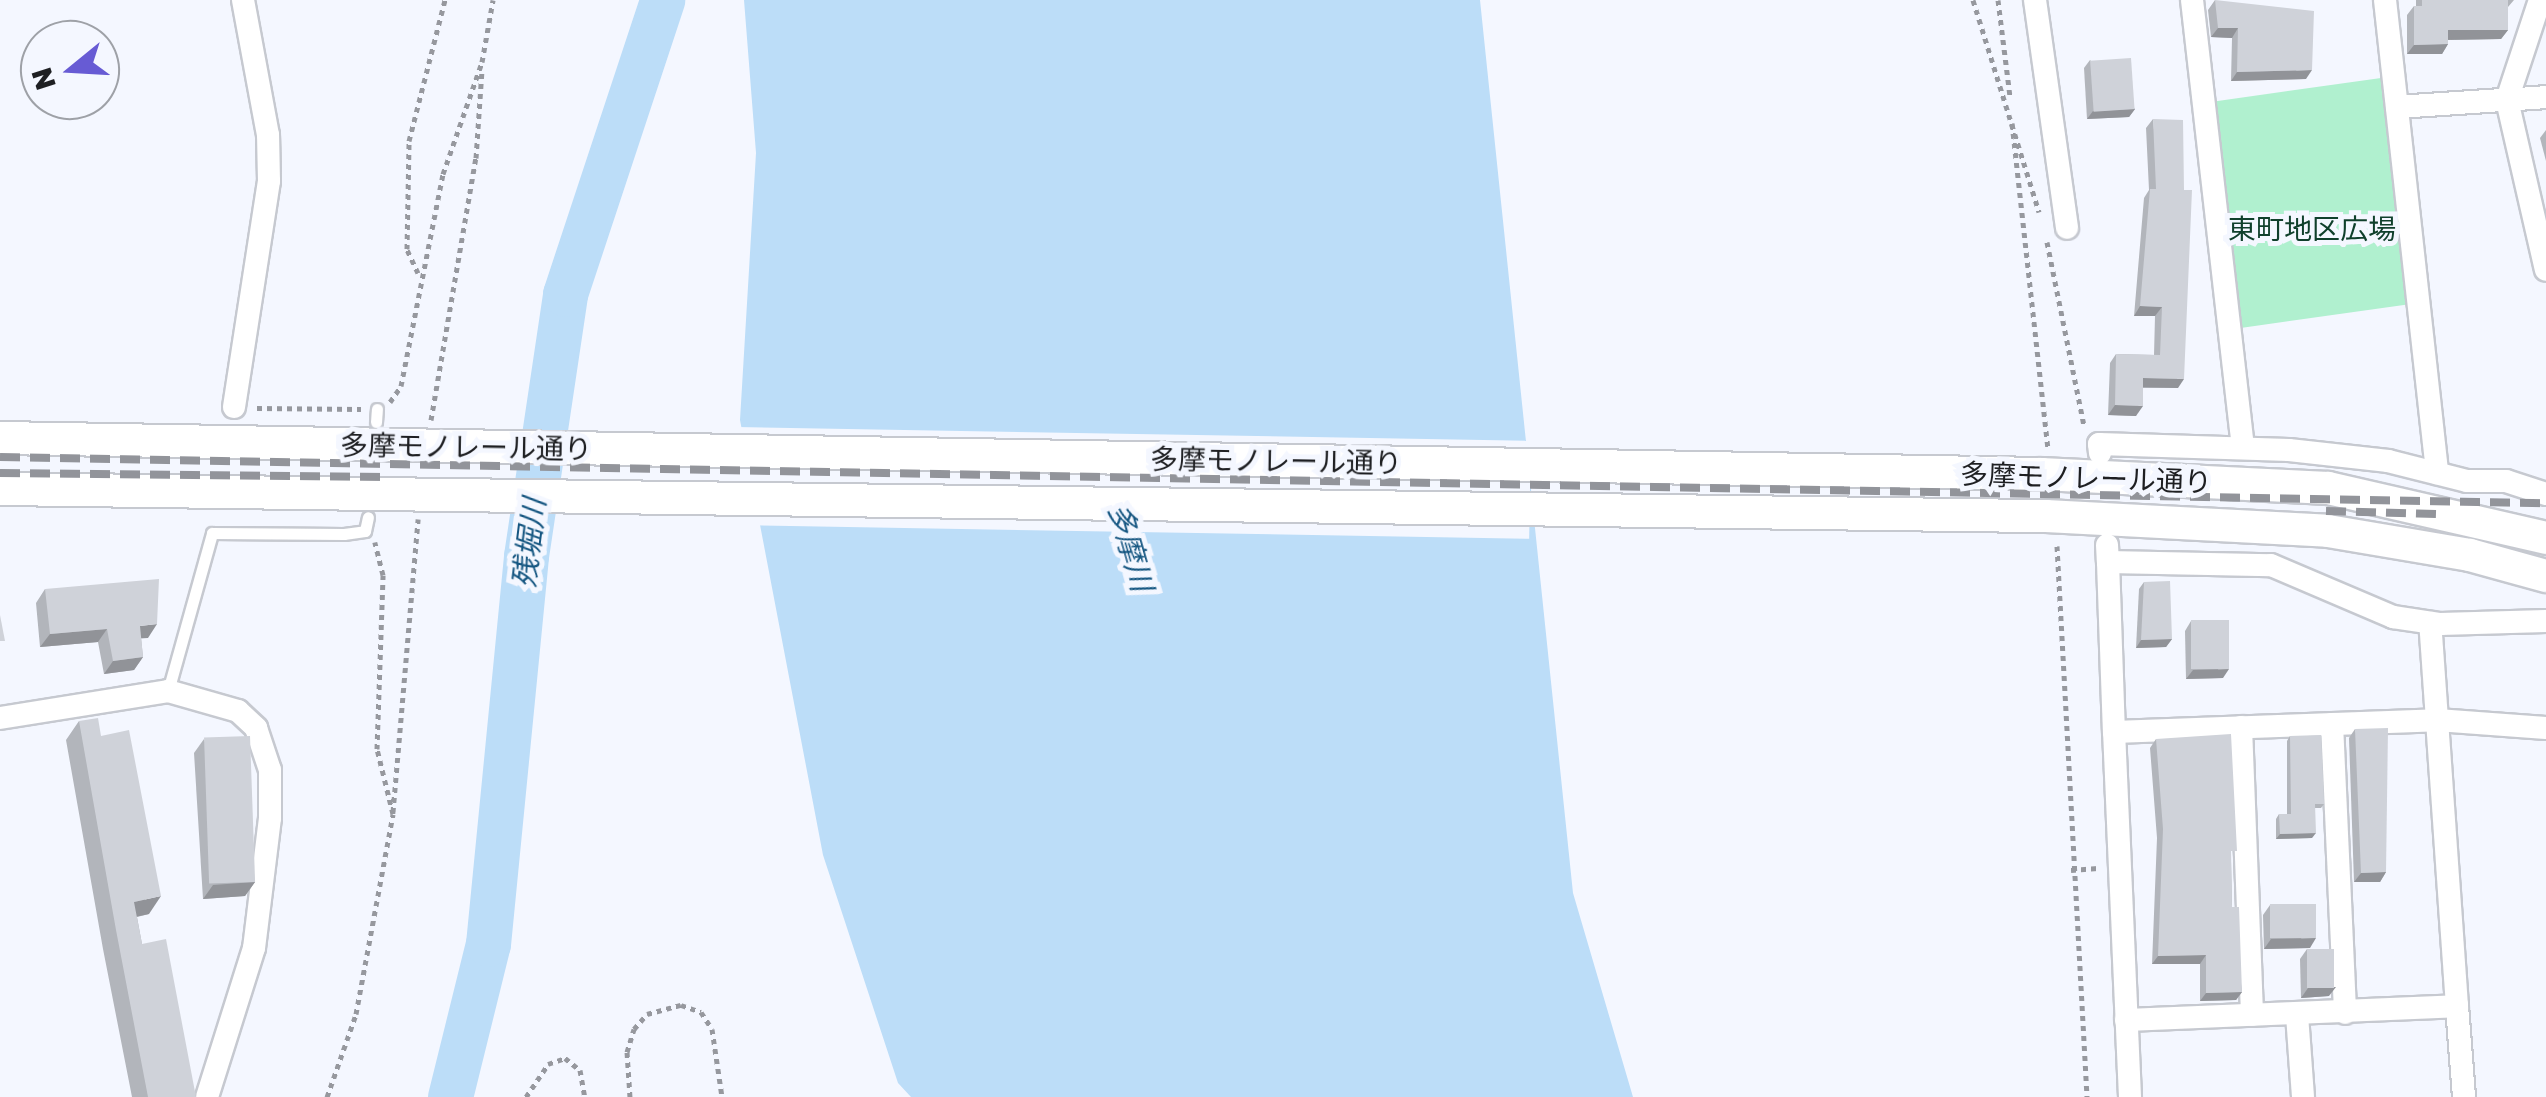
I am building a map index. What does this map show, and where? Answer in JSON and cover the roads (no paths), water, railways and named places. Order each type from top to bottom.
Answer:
[{"type":"main road","name":"多摩モノレール通り","points":[[0,438],[436,439],[2045,466],[2328,488],[2546,538]]},
{"type":"main road","name":"多摩モノレール通り","points":[[0,489],[428,502],[2328,531],[2432,547],[2546,576]]},
{"type":"street","points":[[234,407],[270,181],[268,135],[243,0]]},
{"type":"street","points":[[2036,0],[2056,234]]},
{"type":"street","points":[[2192,0],[2243,447]]},
{"type":"street","points":[[2385,0],[2437,472]]},
{"type":"street","points":[[2540,0],[2508,100],[2546,270]]},
{"type":"street","points":[[2397,108],[2546,98]]},
{"type":"street","points":[[2100,448],[2243,447],[2506,480],[2546,494]]},
{"type":"street","points":[[2130,1097],[2108,553],[2271,566],[2393,617],[2430,623],[2546,621]]},
{"type":"street","points":[[2430,623],[2464,1097]]},
{"type":"street","points":[[0,718],[168,690],[238,711],[256,728],[270,770],[254,948],[207,1097]]},
{"type":"street","points":[[2114,732],[2437,720],[2546,728]]},
{"type":"street","points":[[2332,724],[2345,1013]]},
{"type":"street","points":[[2241,727],[2252,1015]]},
{"type":"street","points":[[2126,1020],[2458,1006]]},
{"type":"street","points":[[2297,1015],[2303,1097]]},
{"type":"lane","points":[[168,690],[212,532],[366,524]]},
{"type":"water","name":"多摩川","points":[[744,0],[1480,0],[1573,893],[1633,1097],[911,1097],[898,1083],[823,855],[740,420],[756,153]]},
{"type":"waterway","name":"残堀川","points":[[450,1097],[488,944],[526,556],[565,294],[662,0]]},
{"type":"railway","points":[[0,457],[2546,503]]},
{"type":"railway","points":[[0,473],[386,477]]},
{"type":"railway","points":[[2326,511],[2436,514]]},
{"type":"park label","name":"東町地区広場","points":[[2312,229]]}]
